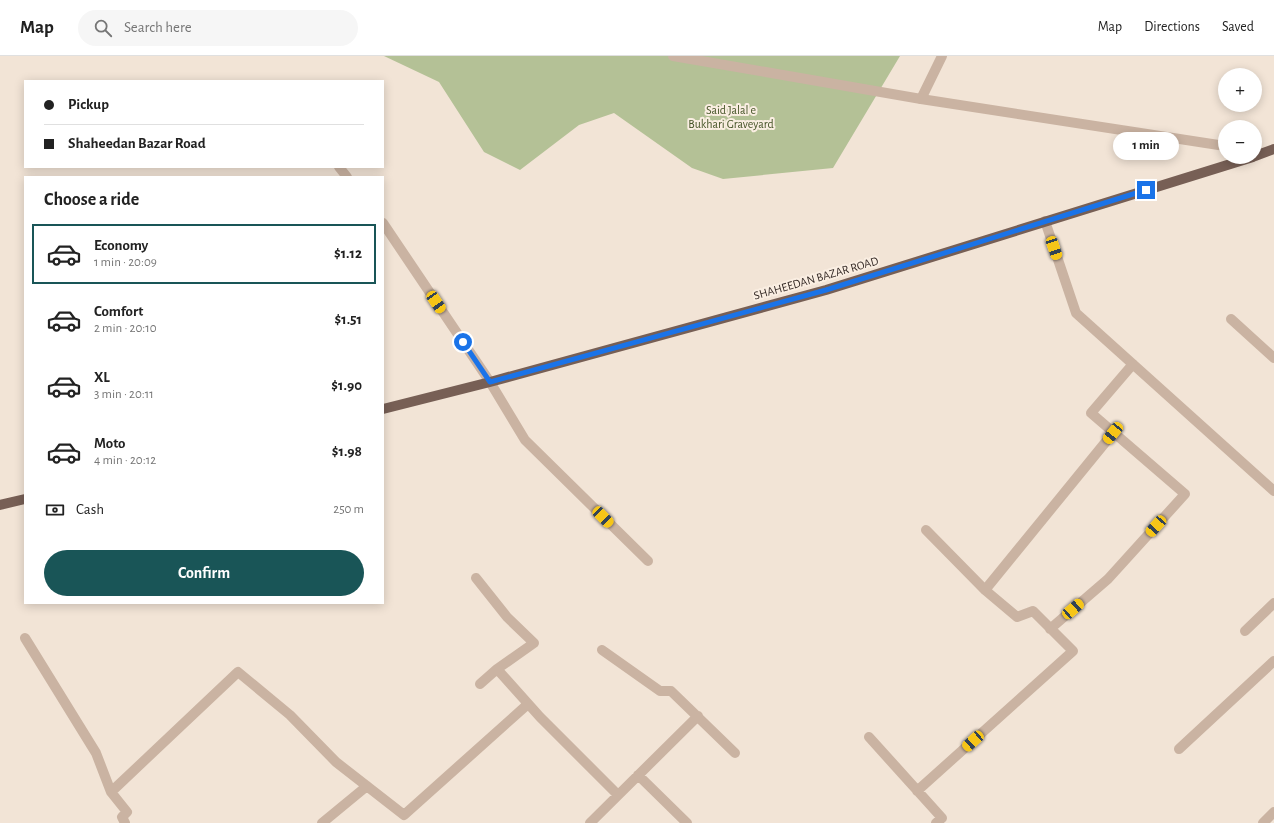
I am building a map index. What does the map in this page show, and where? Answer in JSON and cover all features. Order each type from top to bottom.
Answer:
[{"type":"main road","name":"SHAHEEDAN BAZAR ROAD","points":[[384,409],[490,382],[826,290],[1231,164]]},
{"type":"main road","points":[[0,505],[24,499]]},
{"type":"street","points":[[673,56],[920,99],[1218,145]]},
{"type":"street","points":[[920,99],[942,56]]},
{"type":"street","points":[[340,168],[347,176]]},
{"type":"street","points":[[1045,221],[1076,313],[1274,491]]},
{"type":"street","points":[[384,223],[490,382],[525,440],[648,561]]},
{"type":"street","points":[[1231,319],[1274,358]]},
{"type":"street","points":[[1050,629],[1108,579],[1185,494],[1091,413],[1133,364]]},
{"type":"street","points":[[985,590],[1113,433]]},
{"type":"street","points":[[917,791],[1073,651],[1034,611],[1017,617],[985,590],[926,530]]},
{"type":"street","points":[[476,578],[507,617],[534,643],[497,669],[480,684]]},
{"type":"street","points":[[1245,631],[1274,603]]},
{"type":"street","points":[[25,638],[96,753],[111,792],[127,812],[122,817],[124,823]]},
{"type":"street","points":[[602,650],[660,691],[671,691],[735,753]]},
{"type":"street","points":[[1179,749],[1274,661]]},
{"type":"street","points":[[497,669],[528,704],[618,795]]},
{"type":"street","points":[[111,792],[238,672],[290,715],[336,762],[404,815],[528,704]]},
{"type":"street","points":[[590,823],[698,716]]},
{"type":"street","points":[[869,737],[942,818],[936,823]]},
{"type":"street","points":[[638,776],[687,823]]},
{"type":"street","points":[[322,823],[367,786]]},
{"type":"street","points":[[1263,823],[1274,812]]},
{"type":"green space","name":"Said Jalal e Bukhari Graveyard","points":[[384,56],[900,56],[833,168],[723,179],[692,168],[614,113],[579,125],[520,170],[484,152],[439,82]]},
{"type":"route","points":[[463,342],[490,382],[826,290],[1146,190]]}]
